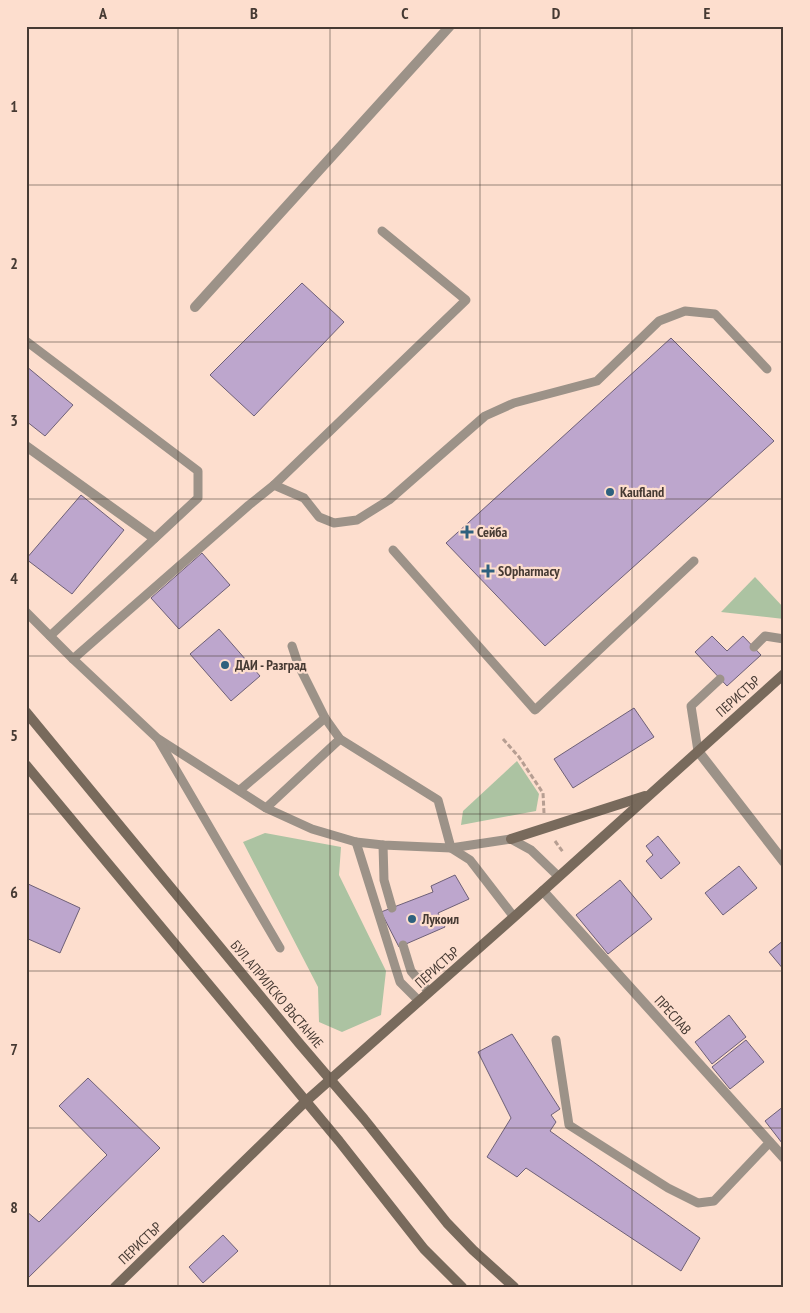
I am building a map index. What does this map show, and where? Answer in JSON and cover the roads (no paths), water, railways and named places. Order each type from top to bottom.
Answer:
[{"type":"street","points":[[194,307],[450,26]]},
{"type":"street","points":[[26,446],[154,538]]},
{"type":"street","name":"ПЕРИСТЪР","points":[[115,1287],[305,1102],[332,1080],[784,674]]},
{"type":"street","name":"БУЛ. АПРИЛСКО ВЪСТАНИЕ","points":[[26,712],[299,1044],[332,1080],[447,1222],[472,1250],[514,1287]]},
{"type":"street","points":[[698,751],[784,862]]},
{"type":"street","points":[[26,765],[339,1141],[424,1249],[462,1287]]},
{"type":"street","points":[[512,839],[649,794]]},
{"type":"street","name":"ПРЕСЛАВ","points":[[542,890],[784,1158]]},
{"type":"lane","points":[[73,659],[249,504],[274,485],[466,300],[382,231]]},
{"type":"lane","points":[[274,485],[304,498],[319,517],[334,523],[357,520],[389,500],[485,416],[514,402],[597,381],[659,321],[685,311],[715,314],[767,369]]},
{"type":"lane","points":[[26,341],[198,471],[198,498],[50,636]]},
{"type":"lane","points":[[393,550],[535,710],[694,561]]},
{"type":"lane","points":[[26,612],[157,738],[266,808],[312,829],[356,842],[383,846],[451,848],[512,839],[531,850],[558,876]]},
{"type":"lane","points":[[754,647],[765,636],[784,639]]},
{"type":"lane","points":[[292,646],[298,664],[325,718],[340,740],[438,800],[451,848],[470,860],[514,917]]},
{"type":"lane","points":[[698,751],[691,706],[720,679]]},
{"type":"lane","points":[[240,790],[325,718]]},
{"type":"lane","points":[[157,738],[280,948]]},
{"type":"lane","points":[[266,808],[340,740]]},
{"type":"lane","points":[[356,842],[400,982],[419,1001]]},
{"type":"lane","points":[[383,846],[384,880],[392,908]]},
{"type":"lane","points":[[403,945],[411,971],[429,992]]},
{"type":"lane","points":[[556,1040],[569,1125],[668,1188],[698,1203],[714,1201],[770,1142]]},
{"type":"place","name":"Kaufland","points":[[610,492]]},
{"type":"place","name":"Сейба","points":[[467,532]]},
{"type":"place","name":"SOpharmacy","points":[[488,571]]},
{"type":"place","name":"ДАИ - Разград","points":[[225,665]]},
{"type":"place","name":"Лукоил","points":[[412,919]]}]
